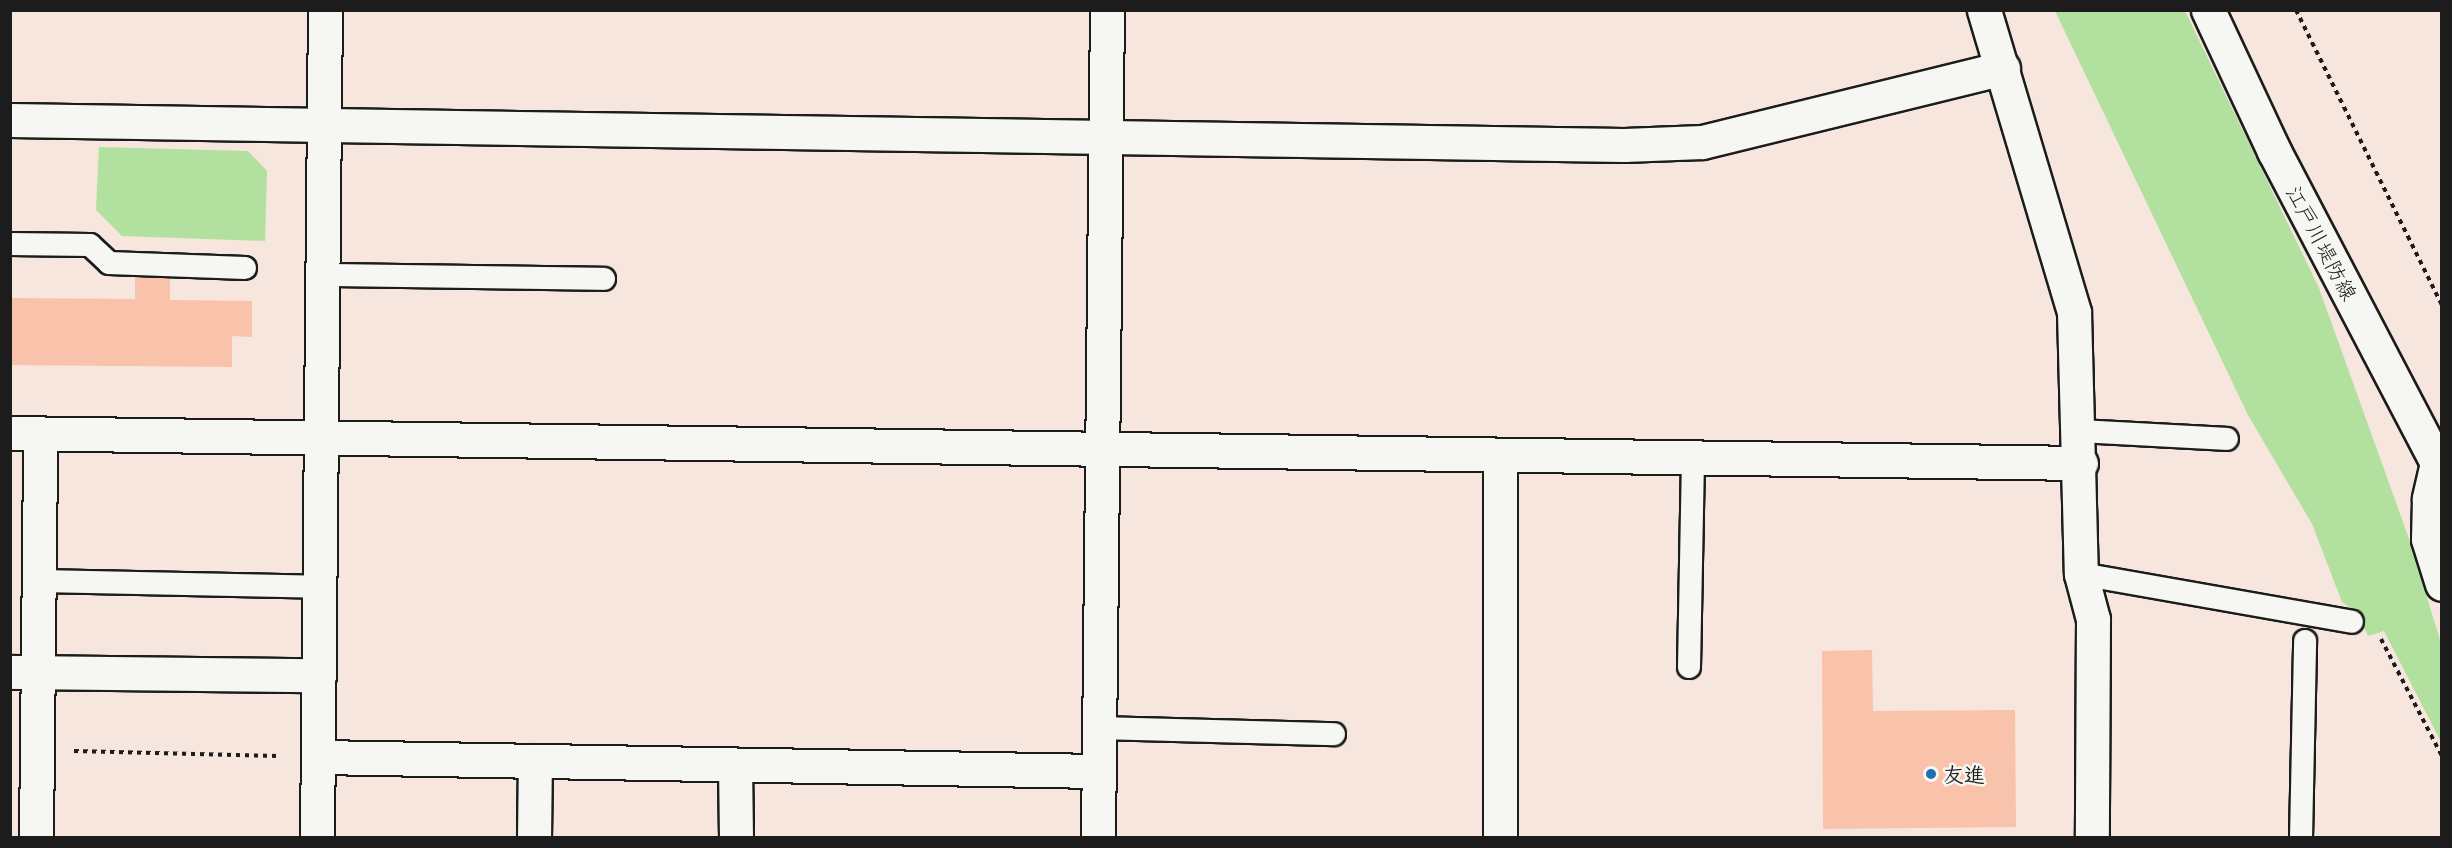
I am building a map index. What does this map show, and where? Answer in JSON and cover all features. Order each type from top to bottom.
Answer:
[{"type":"street","points":[[317,837],[325,275],[325,10]]},
{"type":"street","points":[[1098,837],[1107,10]]},
{"type":"street","points":[[1984,10],[2074,312],[2081,431],[2081,574],[2093,619],[2092,837]]},
{"type":"street","name":"江戸川堤防線","points":[[2208,10],[2274,151],[2440,468]]},
{"type":"street","points":[[10,120],[1106,137],[1702,142],[2003,68]]},
{"type":"street","points":[[36,837],[37,750],[25,672],[39,581],[25,434],[2080,464]]},
{"type":"street","points":[[1500,455],[1500,837]]},
{"type":"street","points":[[2440,468],[2429,500],[2428,539],[2442,584]]},
{"type":"street","points":[[25,672],[319,675]]},
{"type":"street","points":[[319,757],[1098,771]]},
{"type":"street","points":[[534,837],[535,761]]},
{"type":"street","points":[[735,765],[736,837]]},
{"type":"lane","points":[[10,244],[90,245],[109,263],[245,268]]},
{"type":"lane","points":[[325,275],[604,279]]},
{"type":"lane","points":[[2081,431],[2227,439]]},
{"type":"lane","points":[[1689,667],[1693,458]]},
{"type":"lane","points":[[2081,574],[2352,622]]},
{"type":"lane","points":[[39,581],[320,587]]},
{"type":"lane","points":[[2301,837],[2305,641]]},
{"type":"lane","points":[[1100,728],[1334,734]]},
{"type":"path","points":[[2296,10],[2442,305]]},
{"type":"path","points":[[2381,639],[2442,756]]},
{"type":"path","points":[[37,750],[319,757]]},
{"type":"green space","points":[[2055,11],[2185,11],[2319,288],[2408,536],[2441,643],[2441,742],[2384,631],[2368,636],[2358,613],[2342,602],[2312,524],[2248,415]]},
{"type":"green space","points":[[99,147],[248,151],[267,171],[265,241],[122,236],[96,210]]},
{"type":"building","points":[[135,277],[170,277],[170,300],[252,301],[252,337],[232,336],[232,367],[10,365],[10,298],[135,299]]},
{"type":"building","points":[[1872,650],[1873,711],[2015,710],[2016,827],[1823,829],[1822,651]]},
{"type":"place","name":"友進","points":[[1931,774]]}]
